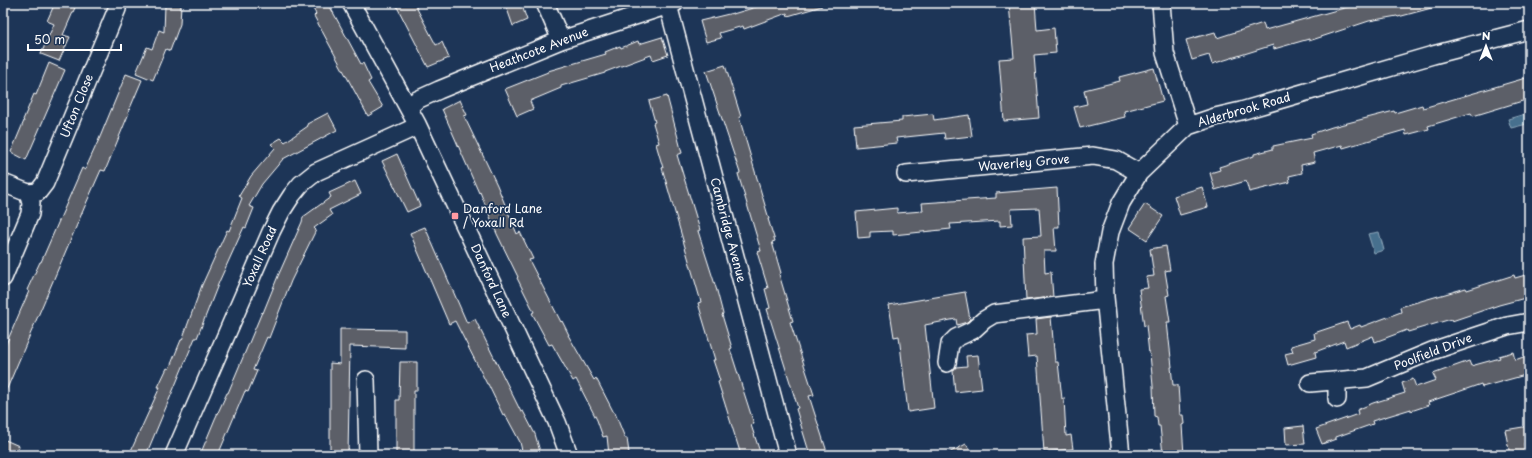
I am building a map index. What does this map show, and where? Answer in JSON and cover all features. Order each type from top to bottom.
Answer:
[{"type":"street","name":"Danford Lane","points":[[351,3],[417,124],[557,422],[570,455]]},
{"type":"street","points":[[545,3],[561,40]]},
{"type":"street","points":[[1161,3],[1165,53],[1188,126]]},
{"type":"street","name":"Heathcote Avenue","points":[[408,107],[417,100],[439,90],[561,40],[671,4]]},
{"type":"street","name":"Cambridge Avenue","points":[[671,4],[788,455]]},
{"type":"street","name":"Ufton Close","points":[[28,193],[38,192],[45,183],[117,9]]},
{"type":"street","name":"Alderbrook Road","points":[[1121,455],[1105,300],[1104,264],[1110,232],[1121,203],[1139,173],[1188,126],[1433,55],[1529,30]]},
{"type":"street","name":"Yoxall Road","points":[[174,455],[271,232],[292,195],[301,184],[316,172],[411,129],[417,124]]},
{"type":"street","name":"Waverley Grove","points":[[906,174],[1093,156],[1116,160],[1139,173]]},
{"type":"street","points":[[3,183],[28,193],[31,203],[30,214],[3,278]]},
{"type":"street","points":[[947,363],[950,344],[956,338],[973,330],[984,320],[994,314],[1105,300]]},
{"type":"street","name":"Poolfield Drive","points":[[1310,383],[1367,378],[1447,346],[1507,326],[1529,322]]},
{"type":"street","points":[[366,380],[368,455]]},
{"type":"street","points":[[1337,381],[1337,399]]},
{"type":"water","points":[[1525,114],[1528,117],[1527,124],[1511,128],[1508,119]]},
{"type":"water","points":[[1379,232],[1384,250],[1374,253],[1368,234]]},
{"type":"building","points":[[55,3],[77,3],[63,35],[70,37],[59,61],[41,54],[54,24],[47,21]]},
{"type":"building","points":[[310,3],[328,3],[361,64],[363,63],[371,80],[368,82],[383,107],[368,116],[314,16],[316,14]]},
{"type":"building","points":[[395,3],[414,3],[436,45],[442,42],[449,58],[428,67]]},
{"type":"building","points":[[505,3],[521,3],[527,20],[513,26]]},
{"type":"building","points":[[769,3],[821,3],[822,6],[788,16],[787,13],[744,29],[743,26],[719,33],[721,38],[706,42],[700,21],[733,14]]},
{"type":"building","points":[[1035,3],[1037,30],[1054,28],[1056,53],[1034,55],[1039,118],[1004,121],[999,59],[1014,58],[1009,4]]},
{"type":"building","points":[[1362,3],[1439,3],[1439,6],[1398,17],[1369,21],[1309,41],[1309,39],[1274,49],[1273,45],[1212,64],[1209,55],[1192,60],[1186,40],[1215,32],[1217,38],[1263,23],[1265,30]]},
{"type":"building","points":[[165,5],[181,5],[180,24],[170,51],[166,49],[153,80],[136,73],[147,47],[152,49],[159,30],[164,32]]},
{"type":"building","points":[[662,37],[668,55],[653,60],[651,55],[605,73],[561,86],[561,88],[530,101],[533,109],[517,116],[505,89],[548,71],[606,54],[605,52],[620,46],[621,48],[638,41],[639,44]]},
{"type":"building","points":[[49,63],[65,70],[26,160],[11,152],[34,94],[36,95]]},
{"type":"building","points":[[725,65],[775,241],[772,242],[781,273],[779,274],[793,321],[790,322],[814,395],[809,396],[828,455],[810,455],[796,409],[798,408],[767,309],[770,308],[765,289],[768,288],[757,252],[761,251],[738,174],[740,173],[706,71]]},
{"type":"building","points":[[1154,68],[1163,101],[1124,111],[1125,117],[1080,128],[1074,107],[1087,104],[1084,90],[1120,81],[1119,77]]},
{"type":"building","points":[[126,74],[142,80],[105,171],[101,170],[3,398],[3,351],[29,291],[27,290],[41,262],[82,168],[85,170]]},
{"type":"building","points":[[1529,77],[1529,99],[1473,116],[1471,113],[1428,126],[1429,129],[1406,135],[1405,130],[1343,148],[1342,145],[1313,153],[1315,162],[1301,165],[1302,173],[1289,176],[1290,182],[1249,192],[1246,181],[1215,190],[1210,173],[1220,170],[1219,167],[1254,156],[1254,154],[1273,149],[1273,146],[1312,138],[1311,134],[1332,127],[1394,111],[1395,113],[1422,105],[1423,108]]},
{"type":"building","points":[[667,96],[682,153],[677,155],[700,230],[698,231],[717,291],[722,315],[732,348],[730,349],[754,424],[751,425],[761,455],[741,455],[718,382],[720,381],[713,360],[715,360],[698,303],[701,302],[656,144],[659,143],[653,123],[655,122],[649,101]]},
{"type":"building","points":[[460,100],[467,115],[464,116],[497,185],[517,234],[520,232],[533,259],[529,260],[568,335],[594,380],[596,378],[615,413],[625,438],[627,438],[629,453],[609,455],[607,436],[603,437],[597,420],[576,379],[573,381],[552,344],[549,345],[532,313],[534,312],[497,234],[480,192],[479,193],[442,109]]},
{"type":"building","points":[[328,113],[337,130],[283,159],[262,184],[249,206],[254,208],[246,228],[244,227],[219,282],[197,338],[195,338],[146,455],[129,455],[160,387],[158,387],[167,368],[169,369],[182,340],[202,285],[227,230],[229,231],[242,198],[239,196],[251,176],[275,148],[271,144],[281,138],[285,142],[308,126],[307,124]]},
{"type":"building","points":[[933,114],[934,120],[969,115],[972,136],[945,139],[944,133],[896,138],[897,143],[856,147],[854,125],[902,121],[902,117]]},
{"type":"building","points":[[397,154],[420,206],[407,212],[382,161]]},
{"type":"building","points":[[355,181],[361,194],[329,210],[332,215],[314,228],[316,230],[291,281],[269,338],[267,337],[253,370],[257,371],[248,392],[245,391],[218,455],[200,455],[262,312],[263,313],[303,217],[331,197],[329,193]]},
{"type":"building","points":[[1202,187],[1208,207],[1180,215],[1174,196]]},
{"type":"building","points":[[1057,188],[1059,227],[1054,227],[1056,251],[1044,251],[1045,273],[1051,272],[1053,297],[1026,300],[1023,237],[1041,236],[1039,208],[1011,209],[1012,225],[1000,226],[1000,221],[950,224],[951,229],[893,235],[893,231],[870,232],[870,237],[858,238],[856,212],[897,208],[897,213],[923,211],[922,203],[996,198],[996,193]]},
{"type":"building","points":[[1145,204],[1163,216],[1147,240],[1129,228]]},
{"type":"building","points":[[425,227],[467,323],[475,319],[521,412],[523,411],[535,434],[541,455],[523,455],[520,442],[505,414],[503,415],[455,321],[449,324],[410,233]]},
{"type":"building","points":[[1166,246],[1170,270],[1165,271],[1169,295],[1166,296],[1170,322],[1167,322],[1173,385],[1178,385],[1180,415],[1183,415],[1184,424],[1182,425],[1184,455],[1163,455],[1160,426],[1158,426],[1157,417],[1154,416],[1150,354],[1146,325],[1144,326],[1139,289],[1148,288],[1146,277],[1154,276],[1150,249]]},
{"type":"building","points":[[1529,274],[1529,297],[1499,305],[1452,321],[1451,319],[1408,332],[1407,330],[1375,342],[1373,336],[1346,347],[1344,341],[1315,352],[1316,357],[1288,365],[1285,354],[1293,352],[1291,346],[1315,339],[1314,333],[1347,322],[1350,329],[1360,325],[1361,327],[1401,312],[1400,307],[1466,288],[1467,290],[1514,275],[1515,278]]},
{"type":"building","points":[[965,292],[970,319],[967,322],[957,325],[956,319],[925,325],[934,408],[908,412],[899,336],[894,337],[889,305]]},
{"type":"building","points":[[1051,317],[1055,362],[1058,362],[1062,399],[1064,398],[1066,436],[1071,435],[1073,449],[1044,452],[1037,356],[1028,357],[1026,335],[1037,334],[1036,319]]},
{"type":"building","points":[[340,329],[405,330],[405,348],[350,346],[348,455],[330,455],[330,363],[340,364]]},
{"type":"building","points":[[1513,352],[1515,360],[1529,355],[1529,374],[1482,387],[1481,384],[1428,402],[1429,405],[1372,421],[1373,424],[1336,437],[1336,439],[1322,444],[1316,429],[1358,414],[1357,410],[1373,403],[1405,393],[1402,383],[1413,379],[1416,387],[1436,380],[1433,374],[1455,366],[1469,361],[1471,366],[1500,358],[1499,356]]},
{"type":"building","points":[[978,355],[982,389],[955,392],[953,371],[956,367],[967,366],[966,356]]},
{"type":"building","points":[[400,362],[417,362],[417,391],[414,391],[414,455],[396,455],[396,400],[399,400]]},
{"type":"building","points":[[1303,426],[1305,444],[1286,445],[1285,428]]},
{"type":"building","points":[[1529,426],[1529,442],[1524,443],[1525,453],[1510,455],[1505,430]]},
{"type":"building","points":[[3,439],[19,446],[16,455],[3,455]]},
{"type":"building","points":[[966,444],[973,455],[945,455]]},
{"type":"place","name":"Danford Lane / Yoxall Rd","points":[[455,216]]}]
